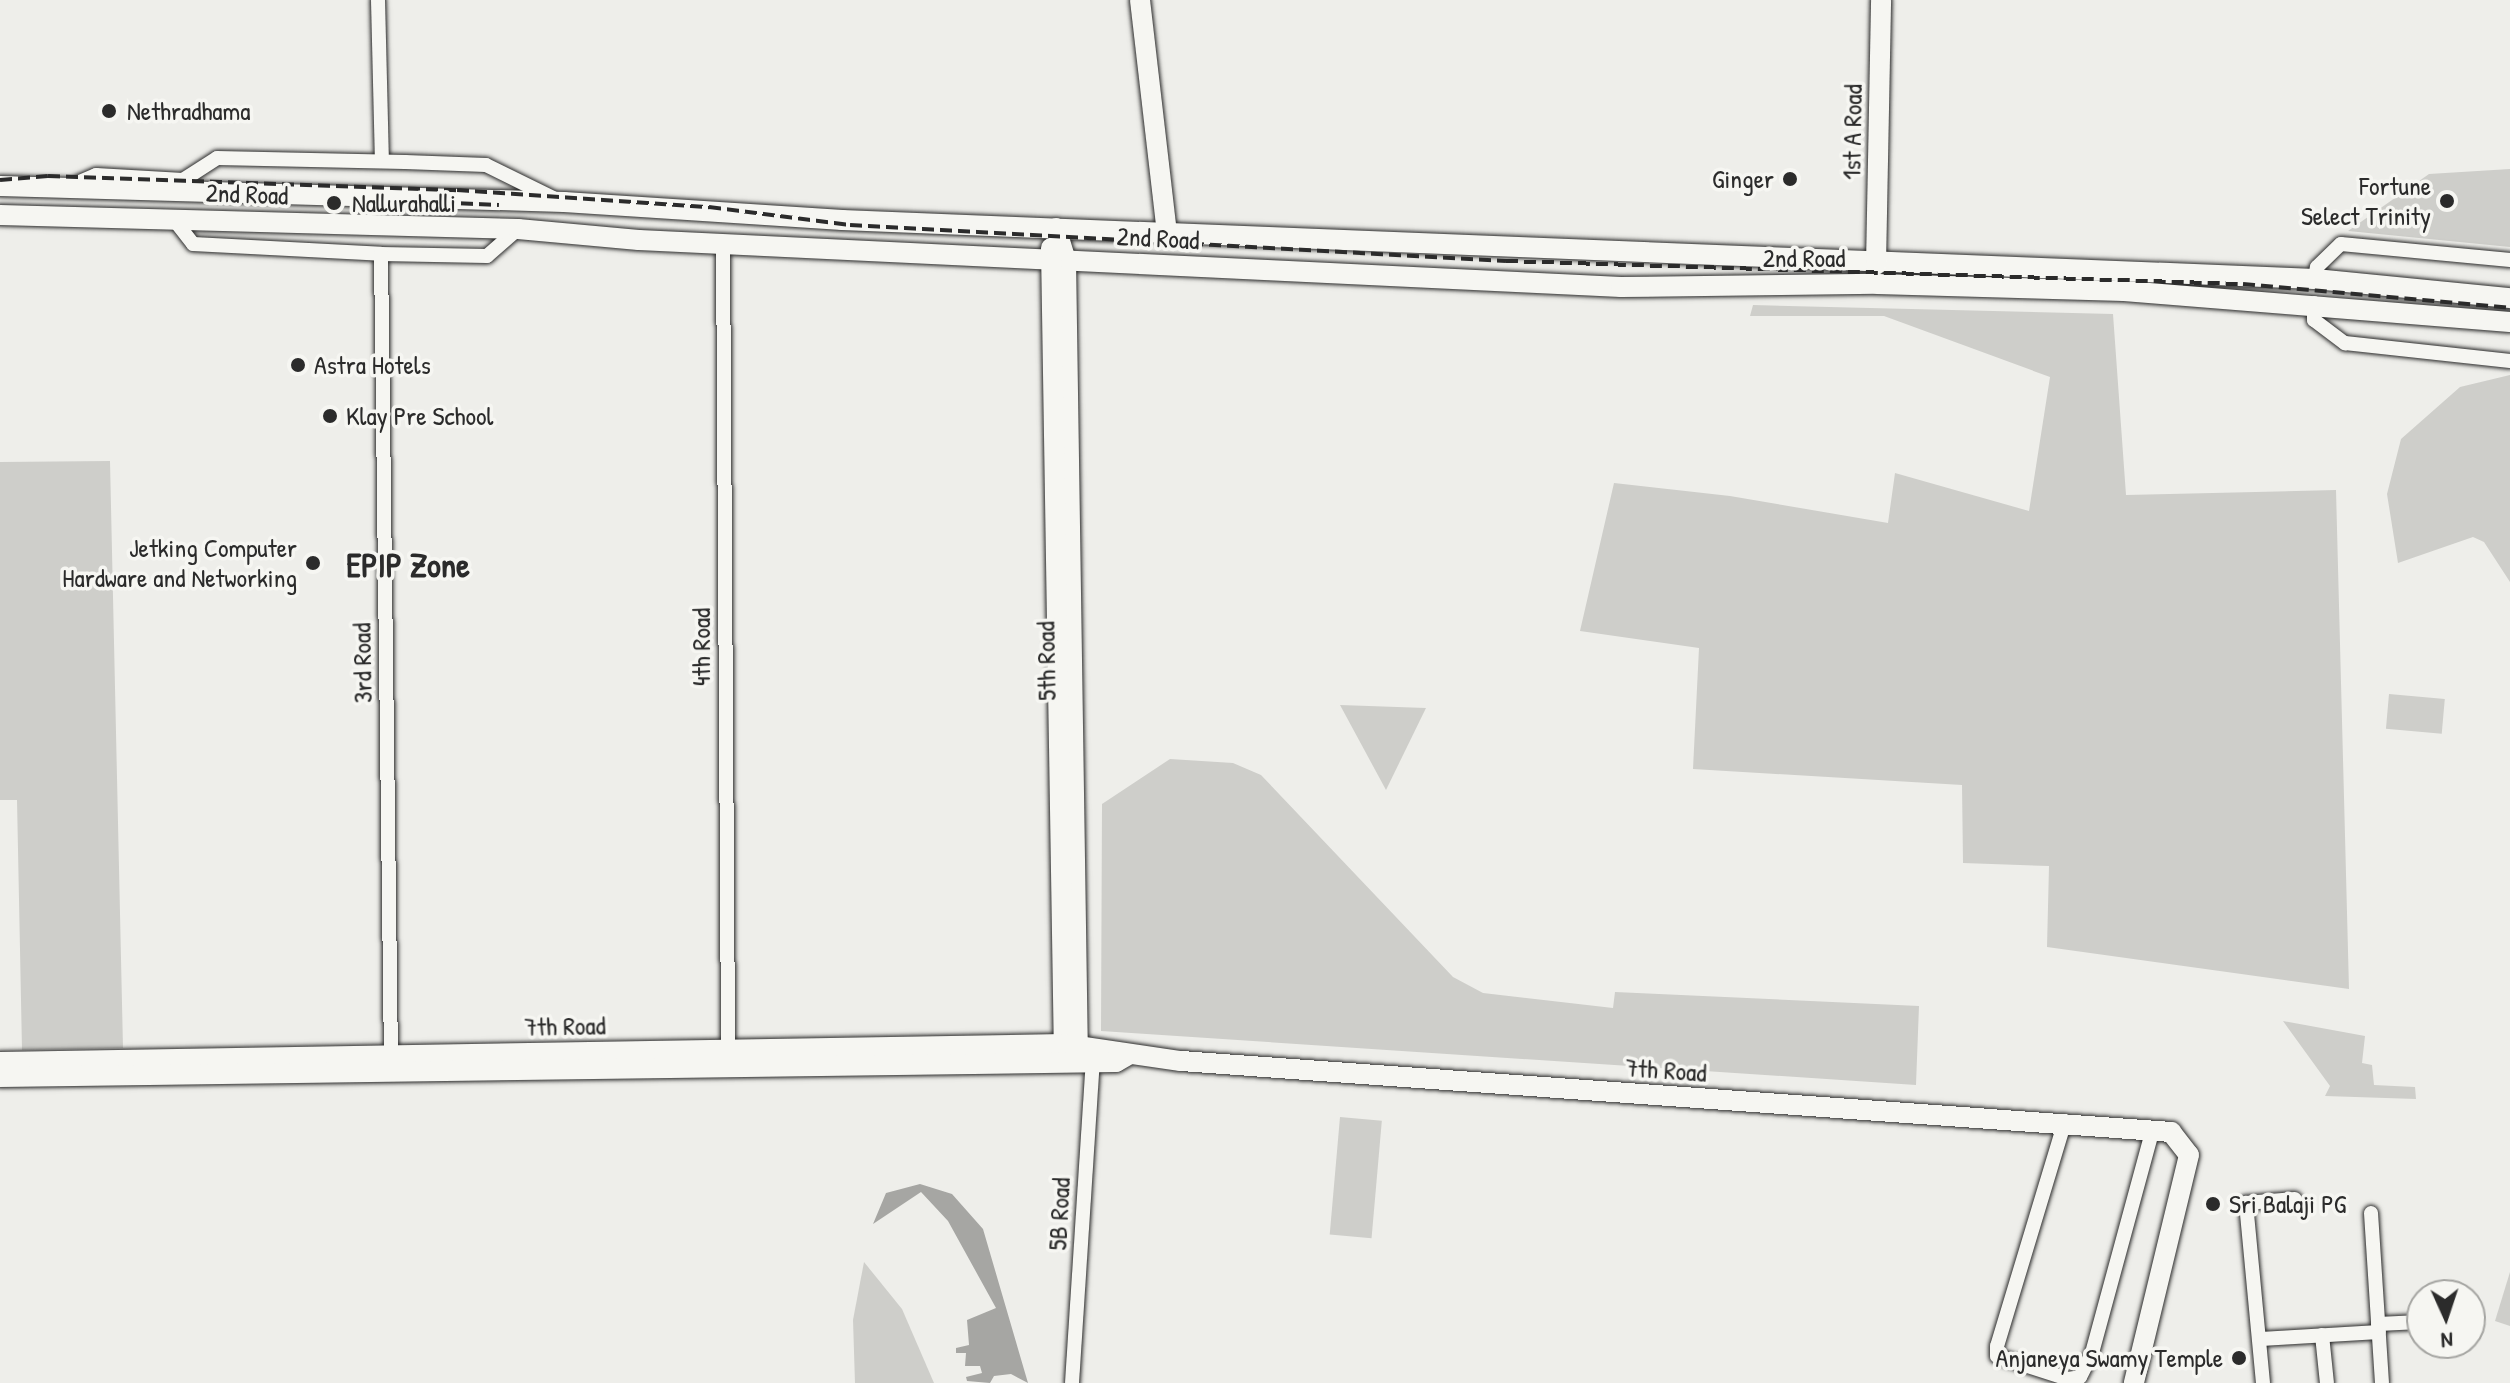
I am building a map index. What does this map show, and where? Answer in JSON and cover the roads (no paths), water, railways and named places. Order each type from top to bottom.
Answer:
[{"type":"main road","points":[[1140,0],[1167,232]]},
{"type":"main road","name":"1st A Road","points":[[1876,265],[1881,0]]},
{"type":"main road","name":"2nd Road","points":[[10,186],[75,184],[564,202],[1054,228],[1876,265],[2315,279],[2510,298]]},
{"type":"main road","points":[[10,186],[10,215]]},
{"type":"main road","name":"2nd Road","points":[[10,215],[172,217],[518,229],[723,244],[1660,288],[1899,285],[2314,303],[2510,322]]},
{"type":"main road","name":"5th Road","points":[[1054,228],[1058,260],[1065,689],[1078,1053]]},
{"type":"main road","points":[[1678,255],[1683,272],[1695,286]]},
{"type":"main road","points":[[1660,288],[1674,273],[1678,255]]},
{"type":"main road","name":"7th Road","points":[[0,1062],[391,1063],[1078,1053],[1116,1048],[1128,1055],[1828,1108],[2153,1129],[2171,1132],[2189,1155],[2134,1383]]},
{"type":"main road","name":"7th Road","points":[[0,1077],[391,1063]]},
{"type":"street","points":[[378,0],[382,161]]},
{"type":"street","points":[[75,184],[96,175],[183,180],[217,158],[382,161],[486,165],[564,202]]},
{"type":"street","points":[[172,217],[193,244],[381,254],[487,256],[518,229]]},
{"type":"street","name":"4th Road","points":[[723,244],[729,1058]]},
{"type":"street","points":[[2315,279],[2317,267],[2341,244],[2510,260]]},
{"type":"street","name":"3rd Road","points":[[381,254],[391,1063]]},
{"type":"street","points":[[2314,303],[2314,320],[2345,343],[2510,361]]},
{"type":"street","name":"5B Road","points":[[1072,1383],[1078,1053]]},
{"type":"street","points":[[2065,1121],[1997,1346],[1997,1356],[2068,1379],[2080,1377],[2092,1353],[2153,1129]]},
{"type":"street","points":[[2263,1383],[2246,1203],[2295,1199]]},
{"type":"street","points":[[2371,1213],[2382,1383]]},
{"type":"street","points":[[2261,1339],[2406,1324]]},
{"type":"street","points":[[2322,1335],[2327,1383]]},
{"type":"railway","points":[[0,180],[48,176],[457,190],[709,207],[850,225],[1506,261],[2243,284],[2510,308]]},
{"type":"railway","points":[[407,201],[499,205]]},
{"type":"place","name":"Nethradhama","points":[[109,111]]},
{"type":"place","name":"Ginger","points":[[1790,179]]},
{"type":"place","name":"Fortune Select Trinity","points":[[2447,201]]},
{"type":"place","name":"Nallurahalli","points":[[334,203]]},
{"type":"place","name":"Astra Hotels","points":[[298,365]]},
{"type":"place","name":"Klay Pre School","points":[[330,416]]},
{"type":"place","name":"Jetking Computer Hardware and Networking","points":[[313,563]]},
{"type":"place","name":"Sri Balaji PG","points":[[2213,1204]]},
{"type":"place","name":"Anjaneya Swamy Temple","points":[[2239,1358]]},
{"type":"district","name":"EPIP Zone","points":[[408,566]]}]
